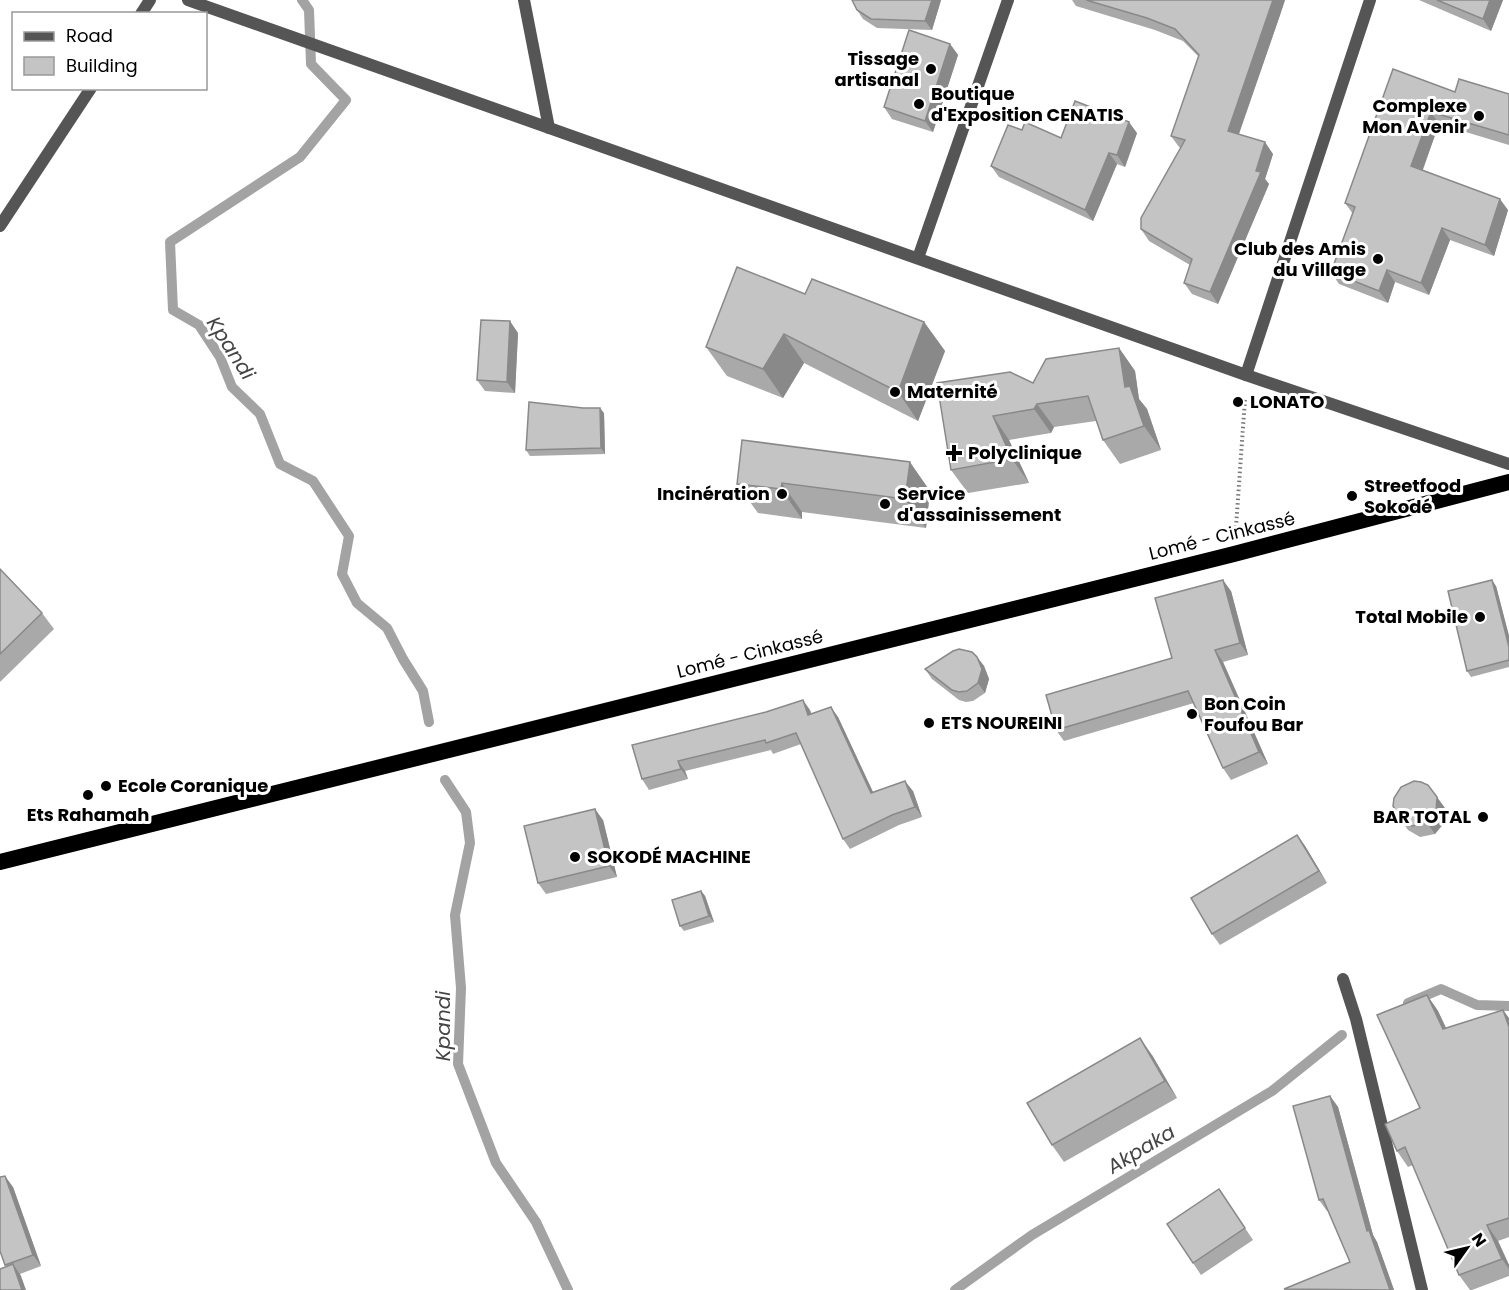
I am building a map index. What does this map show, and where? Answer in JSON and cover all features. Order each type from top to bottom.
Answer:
[{"type":"highway","name":"Lomé - Cinkassé","points":[[0,862],[1234,554],[1509,482]]},
{"type":"street","points":[[188,0],[1246,375],[1509,464]]},
{"type":"street","points":[[524,0],[549,128]]},
{"type":"street","points":[[918,258],[1008,0]]},
{"type":"street","points":[[1246,375],[1370,0]]},
{"type":"street","points":[[0,226],[90,90]]},
{"type":"street","points":[[1343,979],[1356,1019],[1422,1290]]},
{"type":"path","points":[[1234,554],[1246,375]]},
{"type":"building","points":[[852,0],[932,0],[925,21],[871,19],[857,10]]},
{"type":"building","points":[[1086,0],[1273,0],[1228,131],[1265,142],[1256,171],[1261,172],[1210,292],[1184,283],[1192,259],[1141,229],[1141,218],[1185,140],[1171,136],[1199,55],[1175,29]]},
{"type":"building","points":[[1437,0],[1490,0],[1483,19]]},
{"type":"building","points":[[909,30],[950,44],[925,121],[884,107]]},
{"type":"building","points":[[1393,69],[1455,92],[1459,79],[1509,94],[1509,135],[1431,112],[1411,166],[1500,199],[1485,245],[1442,228],[1421,283],[1387,270],[1379,291],[1331,272],[1355,207],[1345,203]]},
{"type":"building","points":[[1075,101],[1129,122],[1117,155],[1109,153],[1085,210],[991,166],[1008,125],[1022,130],[1025,122],[1061,138]]},
{"type":"building","points":[[737,267],[805,294],[812,279],[924,322],[898,392],[784,334],[763,369],[706,347]]},
{"type":"building","points":[[481,320],[510,321],[507,382],[477,380]]},
{"type":"building","points":[[1119,348],[1125,387],[1130,386],[1144,426],[1103,440],[1088,396],[1037,404],[1034,409],[993,416],[1012,459],[951,470],[937,383],[1010,372],[1033,383],[1046,359]]},
{"type":"building","points":[[529,402],[600,408],[601,448],[526,450]]},
{"type":"building","points":[[742,440],[910,462],[905,499],[782,483],[781,489],[737,484]]},
{"type":"building","points":[[0,569],[42,613],[0,654]]},
{"type":"building","points":[[1223,580],[1240,643],[1215,650],[1259,752],[1223,768],[1188,691],[1056,730],[1046,695],[1172,658],[1155,598]]},
{"type":"building","name":"Total Mobile","points":[[1492,580],[1509,647],[1509,660],[1467,671],[1448,591]]},
{"type":"building","points":[[959,649],[972,652],[982,669],[978,683],[967,691],[959,692],[952,690],[925,669]]},
{"type":"building","points":[[803,700],[808,715],[831,707],[871,793],[905,781],[915,807],[892,815],[843,839],[796,733],[766,743],[765,740],[678,761],[681,769],[642,779],[632,745],[766,712]]},
{"type":"building","points":[[1414,781],[1428,785],[1437,797],[1436,812],[1427,823],[1412,826],[1400,818],[1393,806],[1394,798],[1401,787]]},
{"type":"building","points":[[595,809],[609,866],[538,883],[524,826]]},
{"type":"building","points":[[1297,835],[1319,871],[1212,934],[1191,898]]},
{"type":"building","points":[[701,891],[709,916],[680,926],[672,900]]},
{"type":"building","points":[[1427,995],[1443,1029],[1503,1010],[1509,1027],[1509,1218],[1487,1225],[1502,1259],[1459,1275],[1405,1147],[1397,1151],[1385,1124],[1420,1108],[1377,1015]]},
{"type":"building","points":[[1140,1038],[1165,1081],[1052,1145],[1027,1103]]},
{"type":"building","points":[[1330,1096],[1367,1231],[1369,1230],[1390,1290],[1284,1289],[1350,1262],[1323,1199],[1319,1200],[1293,1106]]},
{"type":"building","points":[[5,1176],[33,1255],[5,1265],[0,1251],[0,1177]]},
{"type":"building","points":[[1219,1189],[1245,1228],[1193,1263],[1167,1224]]},
{"type":"building","points":[[13,1264],[22,1290],[0,1290],[0,1269]]},
{"type":"waterway","name":"Kpandi","points":[[302,0],[309,10],[311,64],[346,100],[300,157],[170,242],[173,310],[199,325],[220,357],[232,387],[260,414],[280,464],[313,481],[349,536],[342,574],[357,603],[387,628],[423,691],[429,722]]},
{"type":"waterway","name":"Kpandi","points":[[445,780],[466,812],[470,843],[455,915],[461,988],[458,1064],[496,1163],[536,1222],[568,1290]]},
{"type":"waterway","name":"Akpaka","points":[[1408,1003],[1441,989],[1477,1005],[1509,1006]]},
{"type":"waterway","name":"Akpaka","points":[[955,1290],[1032,1235],[1272,1091],[1342,1035]]},
{"type":"place","name":"Tissage artisanal","points":[[931,69]]},
{"type":"place","name":"Boutique d'Exposition CENATIS","points":[[919,104]]},
{"type":"place","name":"Complexe Mon Avenir","points":[[1479,116]]},
{"type":"place","name":"Club des Amis du Village","points":[[1378,259]]},
{"type":"place","name":"Maternité","points":[[895,392]]},
{"type":"place","name":"LONATO","points":[[1238,402]]},
{"type":"place","name":"Polyclinique","points":[[954,453]]},
{"type":"place","name":"Incinération","points":[[782,494]]},
{"type":"place","name":"Streetfood Sokodé","points":[[1352,496]]},
{"type":"place","name":"Service d'assainissement","points":[[885,504]]},
{"type":"place","name":"Total Mobile","points":[[1480,617]]},
{"type":"place","name":"Bon Coin Foufou Bar","points":[[1192,714]]},
{"type":"place","name":"ETS NOUREINI","points":[[929,723]]},
{"type":"place","name":"Ecole Coranique","points":[[106,786]]},
{"type":"place","name":"Ets Rahamah","points":[[88,795]]},
{"type":"place","name":"BAR TOTAL","points":[[1483,817]]},
{"type":"place","name":"SOKODÉ MACHINE","points":[[575,857]]}]
